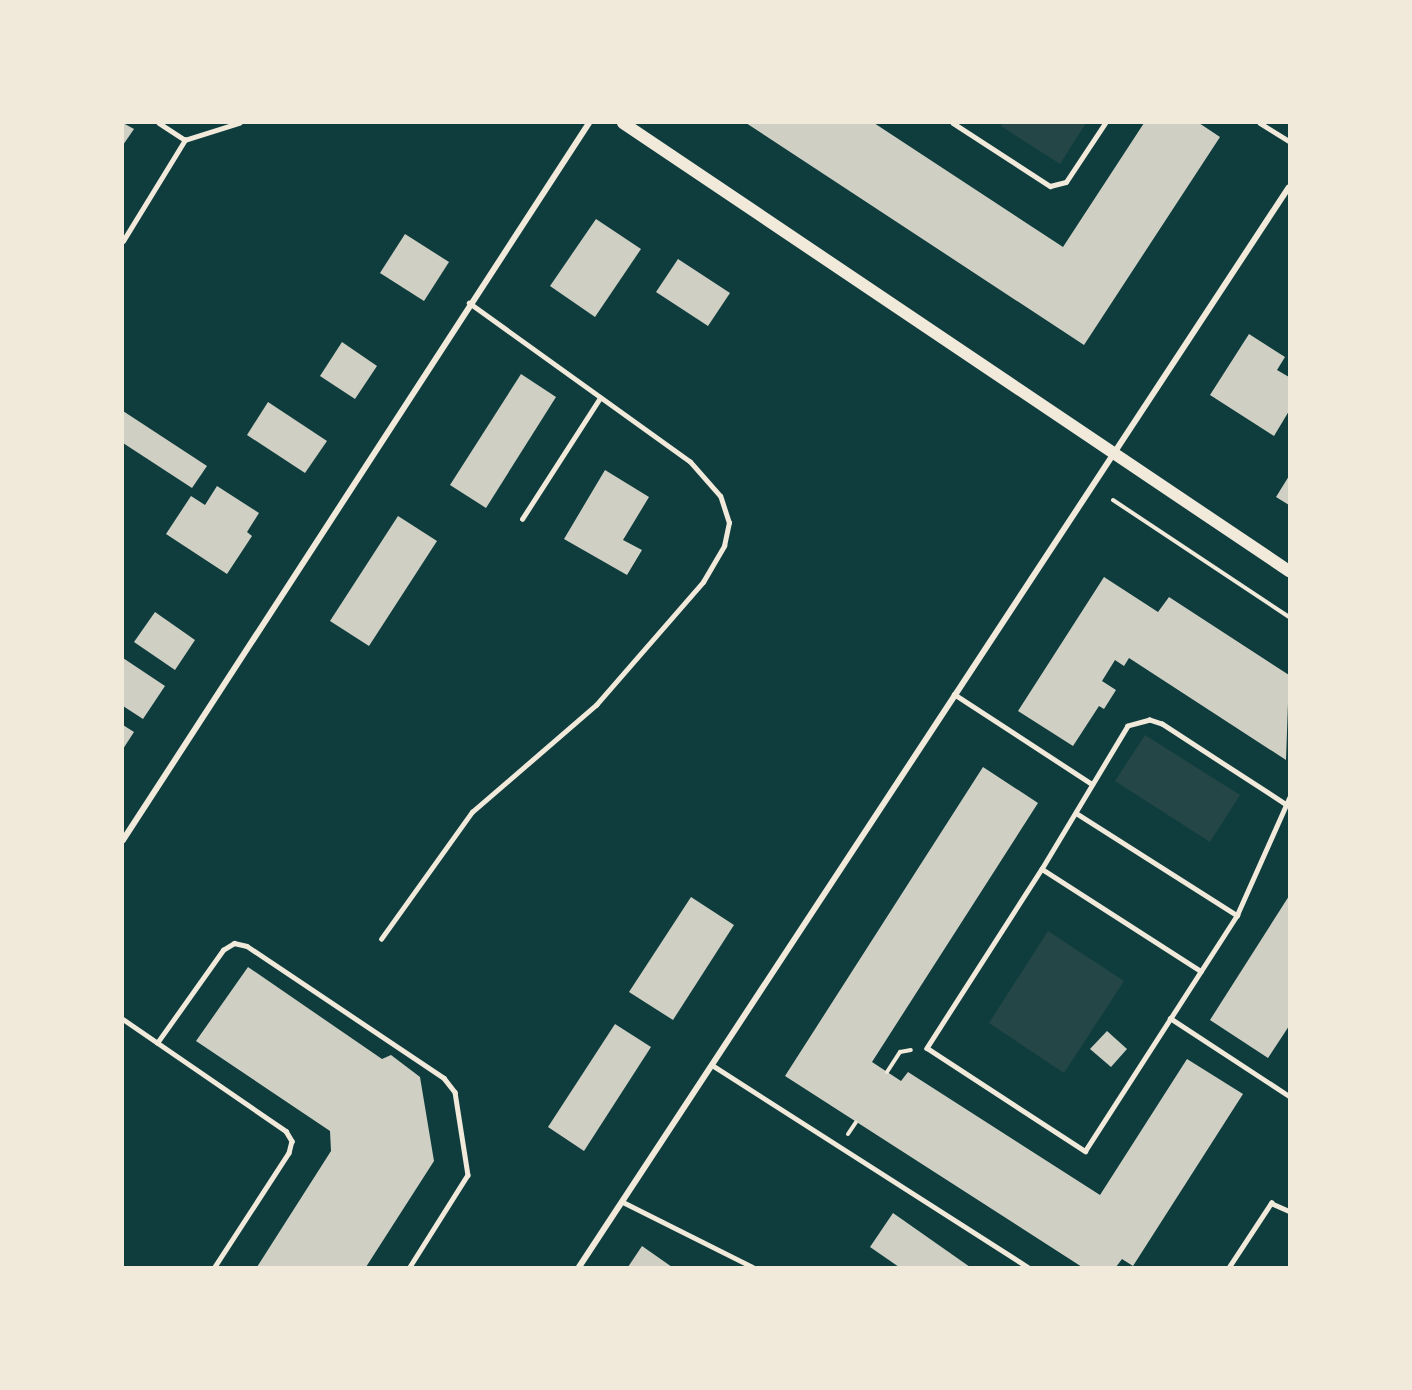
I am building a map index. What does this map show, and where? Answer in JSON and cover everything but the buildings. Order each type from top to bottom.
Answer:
[{"type":"main road","points":[[623,123],[1289,571]]},
{"type":"street","points":[[123,840],[469,303],[589,123]]},
{"type":"street","points":[[579,1267],[1289,187]]},
{"type":"lane","points":[[159,123],[185,140]]},
{"type":"lane","points":[[123,241],[185,140],[239,123]]},
{"type":"lane","points":[[952,123],[1050,186],[1066,182],[1105,123]]},
{"type":"lane","points":[[1260,123],[1289,141]]},
{"type":"lane","points":[[381,939],[472,812],[596,705],[703,582],[724,546],[729,522],[720,496],[706,477],[469,303]]},
{"type":"lane","points":[[522,519],[600,398]]},
{"type":"lane","points":[[954,694],[1092,784]]},
{"type":"lane","points":[[1285,804],[1150,720],[1128,726],[1042,869],[927,1048],[1085,1151],[1237,915],[1289,798]]},
{"type":"lane","points":[[1076,813],[1237,915]]},
{"type":"lane","points":[[1042,869],[1201,971]]},
{"type":"lane","points":[[157,1043],[224,950],[234,943],[247,946],[444,1078],[455,1092],[468,1175],[410,1267]]},
{"type":"lane","points":[[1170,1018],[1289,1096]]},
{"type":"lane","points":[[123,1019],[286,1131],[292,1141],[289,1153],[215,1267]]},
{"type":"lane","points":[[712,1065],[1028,1267]]},
{"type":"lane","points":[[623,1202],[753,1267]]},
{"type":"lane","points":[[1230,1267],[1271,1203],[1289,1211]]},
{"type":"path","points":[[1113,500],[1289,617]]},
{"type":"path","points":[[887,1072],[900,1052],[927,1048]]},
{"type":"shaded area","points":[[1003,123],[1086,123],[1060,164],[1001,126]]},
{"type":"shaded area","points":[[1145,735],[1240,795],[1210,842],[1115,781]]},
{"type":"shaded area","points":[[1048,931],[1124,981],[1064,1073],[989,1023]]}]
